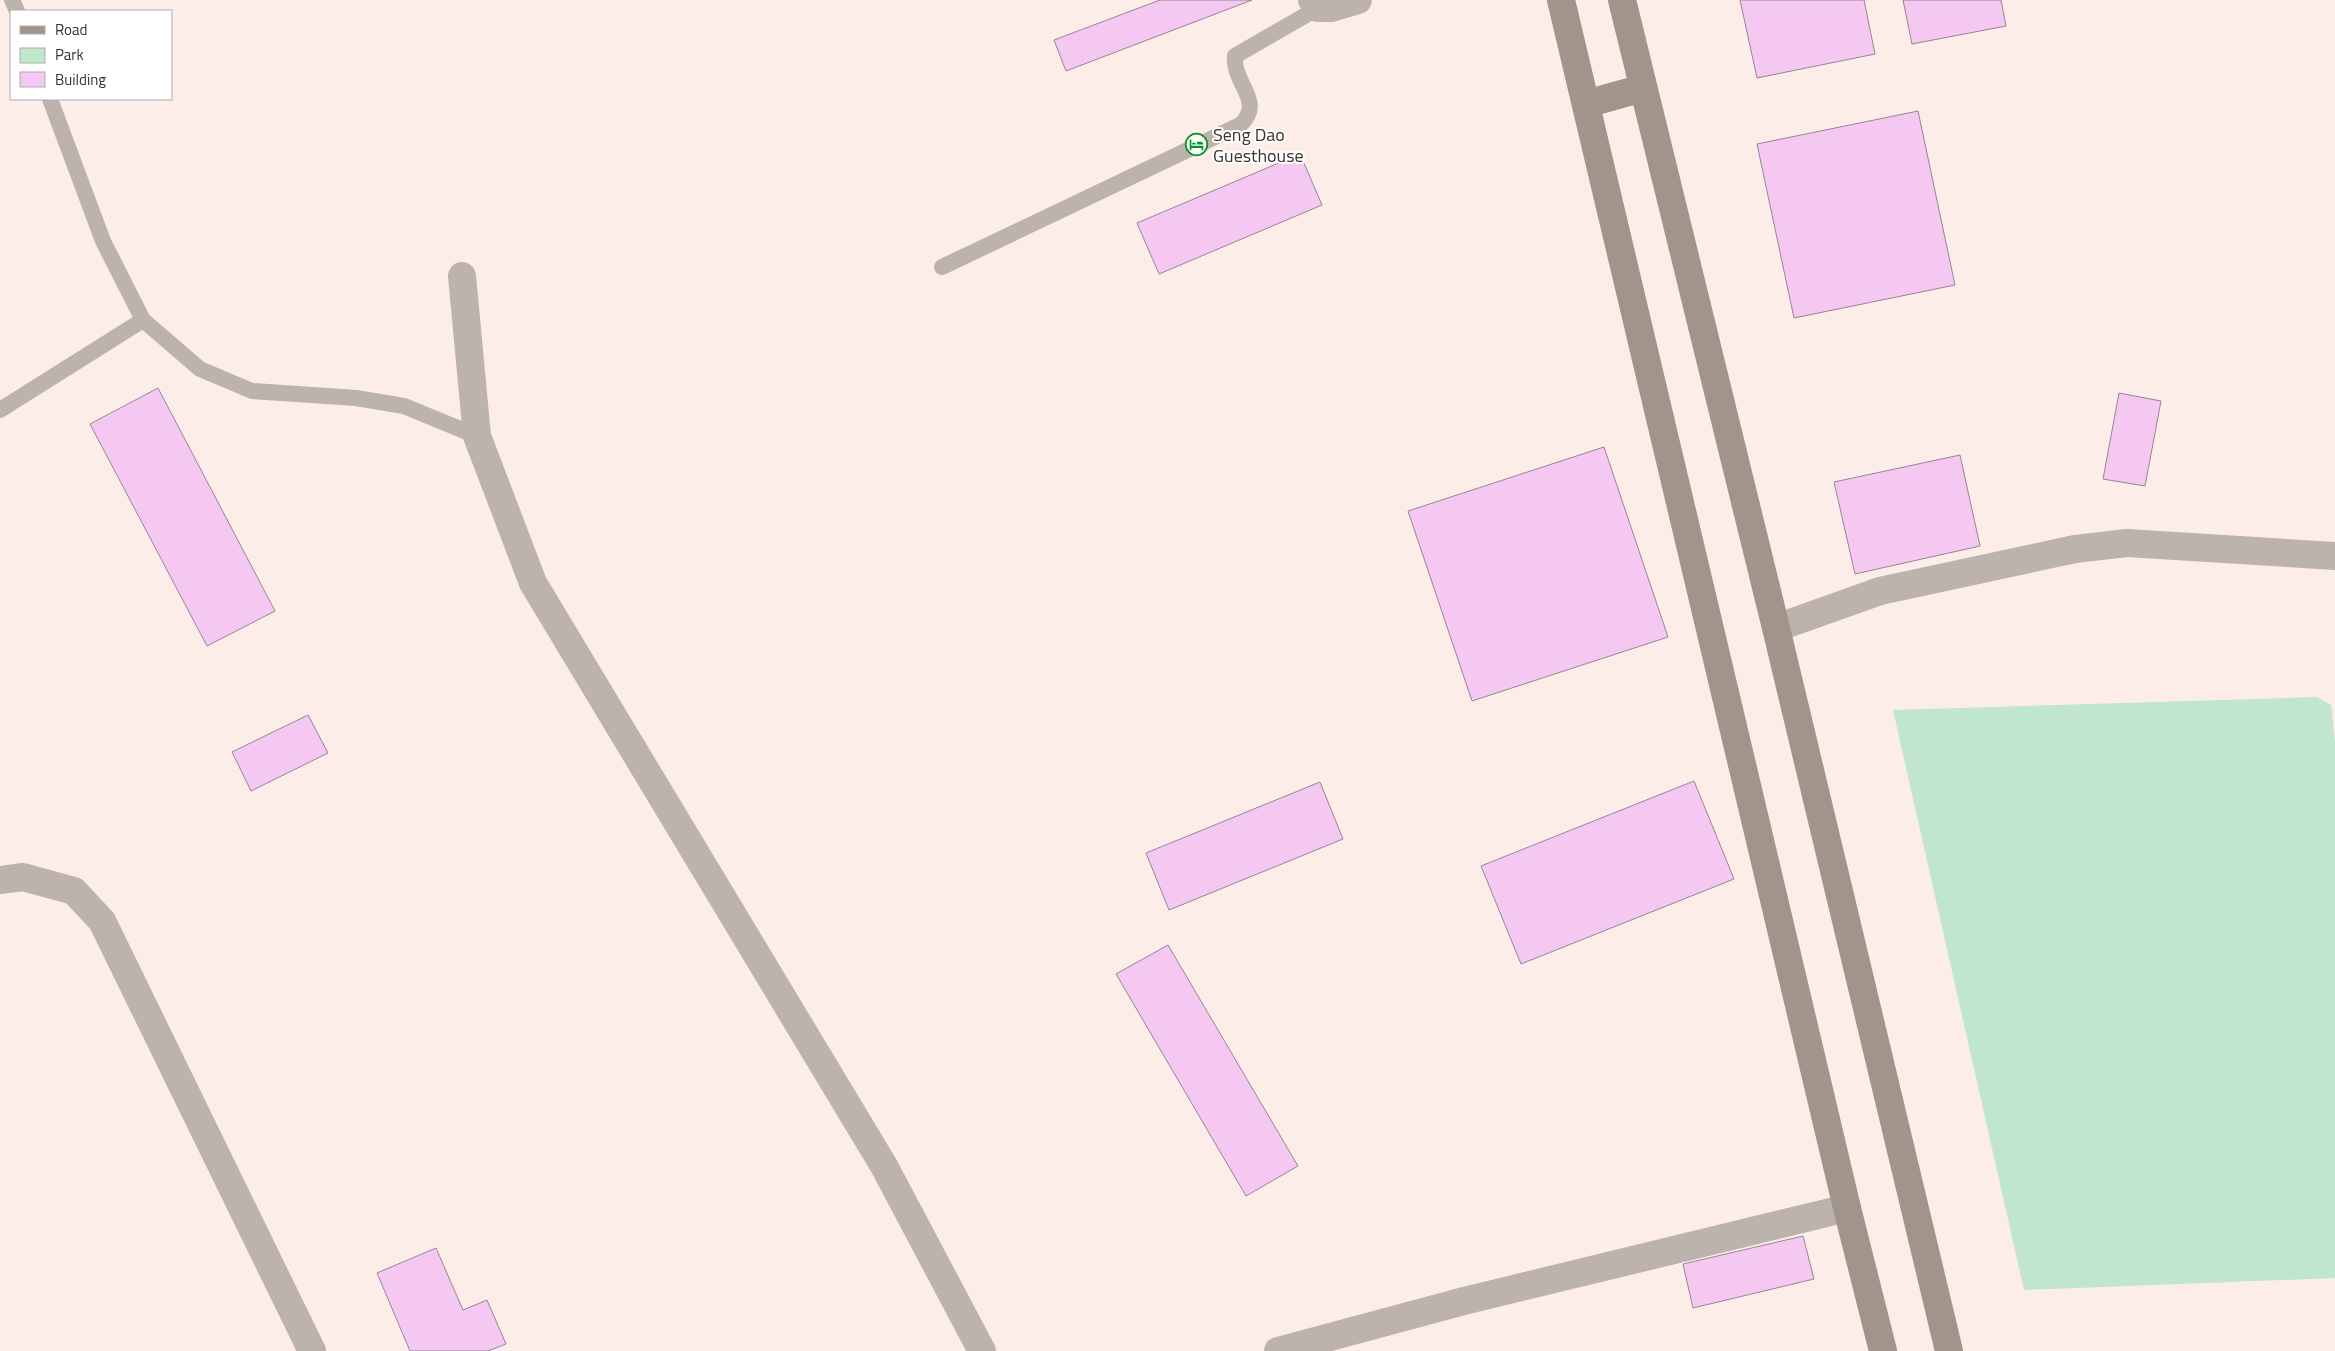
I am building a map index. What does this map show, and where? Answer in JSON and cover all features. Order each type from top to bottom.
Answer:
[{"type":"main road","points":[[1561,0],[1847,1208],[1883,1351]]},
{"type":"main road","points":[[1622,0],[1776,628],[1949,1351]]},
{"type":"main road","points":[[1586,104],[1643,88]]},
{"type":"street","points":[[1315,4],[1331,8],[1358,0]]},
{"type":"street","points":[[462,276],[477,436],[533,583],[884,1166],[982,1351]]},
{"type":"street","points":[[1776,628],[1880,591],[2076,549],[2127,543],[2335,556]]},
{"type":"street","points":[[0,880],[24,876],[74,891],[102,921],[312,1351]]},
{"type":"street","points":[[1278,1351],[1464,1301],[1847,1208]]},
{"type":"lane","points":[[942,267],[1240,125],[1249,118],[1251,105],[1234,66],[1235,56],[1315,4]]},
{"type":"lane","points":[[50,100],[104,241],[143,320],[200,369],[252,391],[356,398],[404,406],[477,436]]},
{"type":"lane","points":[[0,410],[143,320]]},
{"type":"green space","points":[[2317,697],[2331,705],[2335,742],[2335,1278],[2024,1290],[1893,710]]},
{"type":"building","points":[[1160,0],[1252,0],[1066,71],[1054,40]]},
{"type":"building","points":[[1740,0],[1864,0],[1875,54],[1757,78]]},
{"type":"building","points":[[1903,0],[2001,0],[2006,26],[1912,44]]},
{"type":"building","points":[[1918,111],[1955,285],[1794,318],[1757,144]]},
{"type":"building","points":[[1300,154],[1322,205],[1159,274],[1137,223]]},
{"type":"building","points":[[158,388],[275,611],[207,646],[90,424]]},
{"type":"building","points":[[2119,393],[2161,401],[2145,486],[2103,479]]},
{"type":"building","points":[[1604,447],[1668,637],[1472,701],[1408,511]]},
{"type":"building","points":[[1960,455],[1980,546],[1855,574],[1834,482]]},
{"type":"building","points":[[308,715],[328,753],[251,791],[232,752]]},
{"type":"building","points":[[1694,781],[1734,879],[1521,964],[1481,866]]},
{"type":"building","points":[[1320,782],[1343,839],[1169,910],[1146,853]]},
{"type":"building","points":[[1168,945],[1298,1166],[1246,1196],[1116,974]]},
{"type":"building","points":[[1803,1236],[1814,1279],[1693,1308],[1683,1264]]},
{"type":"building","points":[[436,1248],[463,1310],[487,1300],[506,1344],[488,1351],[410,1351],[377,1273]]},
{"type":"place","name":"Seng Dao Guesthouse","points":[[1197,144]]}]
